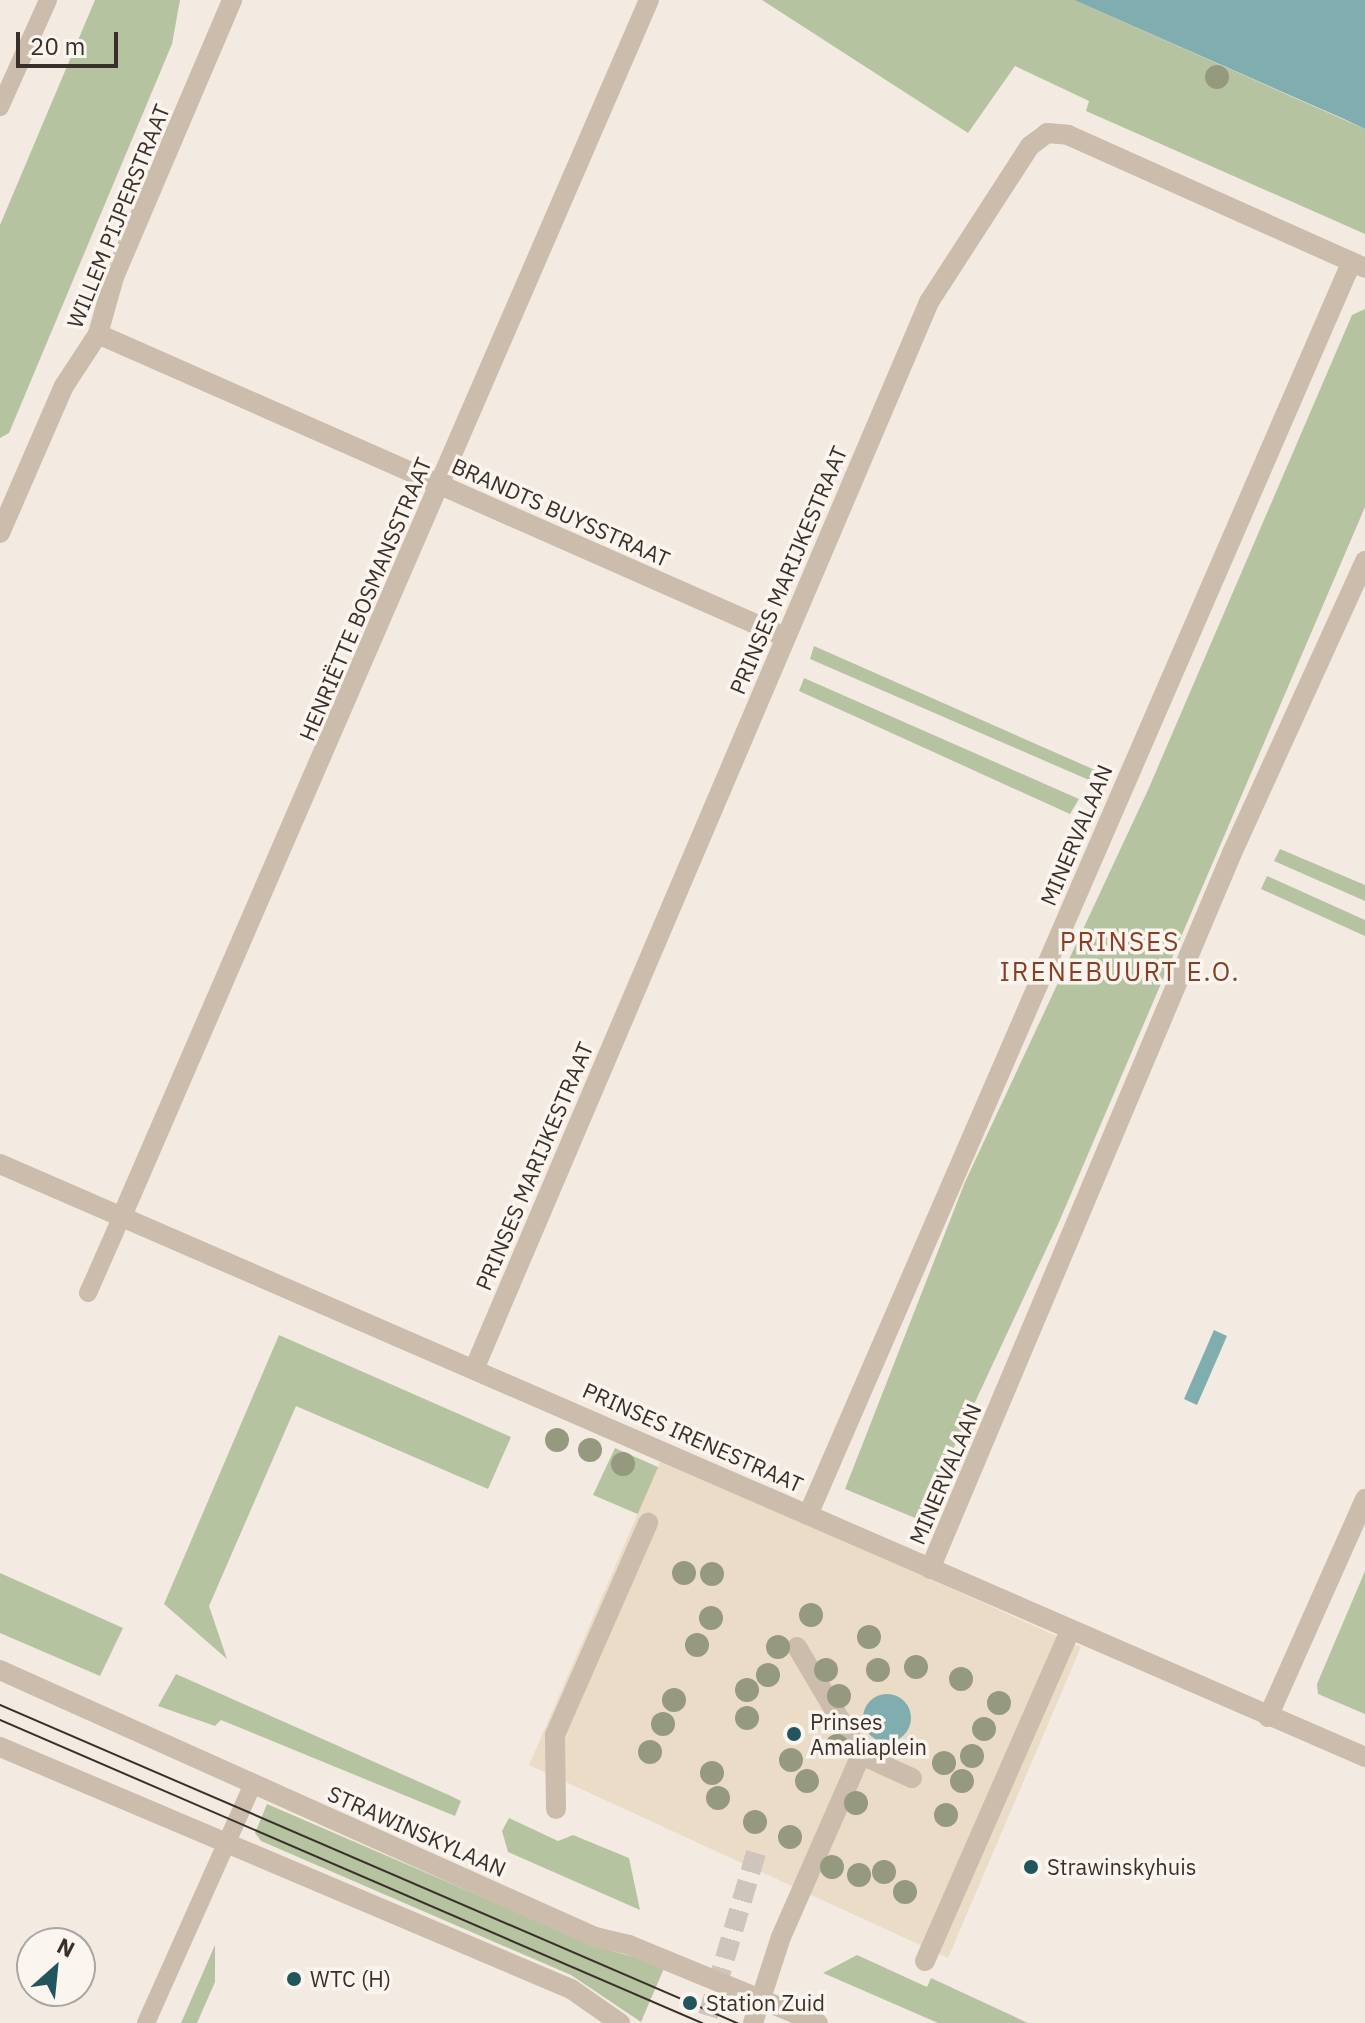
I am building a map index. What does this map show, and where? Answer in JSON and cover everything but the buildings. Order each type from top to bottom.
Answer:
[{"type":"street","name":"WILLEM PIJPERSTRAAT","points":[[0,533],[64,386],[98,334],[114,277],[232,0]]},
{"type":"street","name":"HENRIËTTE BOSMANSSTRAAT","points":[[122,1216],[649,0]]},
{"type":"street","name":"PRINSES MARIJKESTRAAT","points":[[475,1367],[929,302],[1010,174],[1047,133],[1068,135],[1358,266]]},
{"type":"street","name":"MINERVALAAN","points":[[808,1515],[1358,266]]},
{"type":"street","name":"BRANDTS BUYSSTRAAT","points":[[98,334],[785,637]]},
{"type":"street","name":"MINERVALAAN","points":[[930,1569],[1232,853],[1365,561]]},
{"type":"street","name":"PRINSES IRENESTRAAT","points":[[0,1164],[475,1367],[1365,1757]]},
{"type":"street","points":[[1268,1717],[1365,1499]]},
{"type":"street","points":[[556,1809],[555,1735],[648,1523]]},
{"type":"street","points":[[925,1961],[1070,1630]]},
{"type":"street","points":[[797,1647],[861,1755],[912,1778]]},
{"type":"street","name":"STRAWINSKYLAAN","points":[[0,1670],[595,1937],[629,1945],[818,2023]]},
{"type":"street","points":[[0,1747],[571,1989],[620,2023]]},
{"type":"street","points":[[753,2023],[795,1903],[861,1755]]},
{"type":"lane","points":[[0,107],[48,0]]},
{"type":"lane","points":[[88,1293],[122,1216]]},
{"type":"lane","points":[[146,2023],[253,1784]]},
{"type":"green space","points":[[95,0],[180,0],[172,44],[9,433],[0,438],[0,225]]},
{"type":"green space","points":[[762,0],[1074,0],[1365,129],[1365,234],[1086,111],[1089,101],[1015,66],[968,133]]},
{"type":"green space","points":[[1365,309],[1365,507],[1059,1222],[920,1520],[845,1489],[965,1182],[1148,790],[1352,315]]},
{"type":"green space","points":[[814,646],[1095,770],[1089,780],[810,659]]},
{"type":"green space","points":[[804,678],[1079,799],[1070,814],[799,691]]},
{"type":"green space","points":[[1280,849],[1365,885],[1365,901],[1274,861]]},
{"type":"green space","points":[[1267,876],[1365,920],[1365,936],[1261,889]]},
{"type":"green space","points":[[279,1335],[511,1437],[488,1489],[296,1406],[209,1606],[227,1659],[164,1604]]},
{"type":"green space","points":[[615,1448],[755,1510],[736,1556],[593,1495]]},
{"type":"green space","points":[[1365,1571],[1365,1714],[1318,1694],[1317,1684]]},
{"type":"green space","points":[[0,1573],[123,1628],[100,1676],[0,1633]]},
{"type":"green space","points":[[176,1674],[461,1801],[455,1816],[221,1720],[215,1726],[158,1706]]},
{"type":"green space","points":[[267,1804],[598,1947],[665,1966],[641,2022],[571,1975],[261,1841],[255,1833]]},
{"type":"green space","points":[[509,1818],[558,1841],[573,1835],[629,1858],[640,1910],[508,1852],[502,1831]]},
{"type":"green space","points":[[215,1945],[215,1982],[197,2023],[181,2023]]},
{"type":"green space","points":[[857,1955],[927,1987],[931,1978],[1028,2023],[938,2023],[823,1973]]},
{"type":"shaded area","name":"Prinses Amaliaplein","points":[[662,1458],[1081,1647],[948,1958],[529,1765]]},
{"type":"water","points":[[1074,0],[1365,0],[1365,129],[1344,119]]},
{"type":"water","points":[[1214,1330],[1227,1336],[1197,1405],[1184,1399]]},
{"type":"water","points":[[887,1694],[904,1701],[911,1718],[904,1735],[887,1742],[870,1735],[863,1718],[870,1701]]},
{"type":"tunnel","points":[[708,2016],[759,1843]]},
{"type":"tram line","points":[[0,1705],[737,2023]]},
{"type":"tram line","points":[[0,1720],[702,2023]]},
{"type":"place","name":"Prinses Amaliaplein","points":[[794,1734]]},
{"type":"place","name":"Strawinskyhuis","points":[[1031,1867]]},
{"type":"place","name":"WTC (H)","points":[[294,1979]]},
{"type":"place","name":"Station Zuid","points":[[690,2003]]},
{"type":"district","name":"PRINSES IRENEBUURT E.O.","points":[[1120,957]]}]
